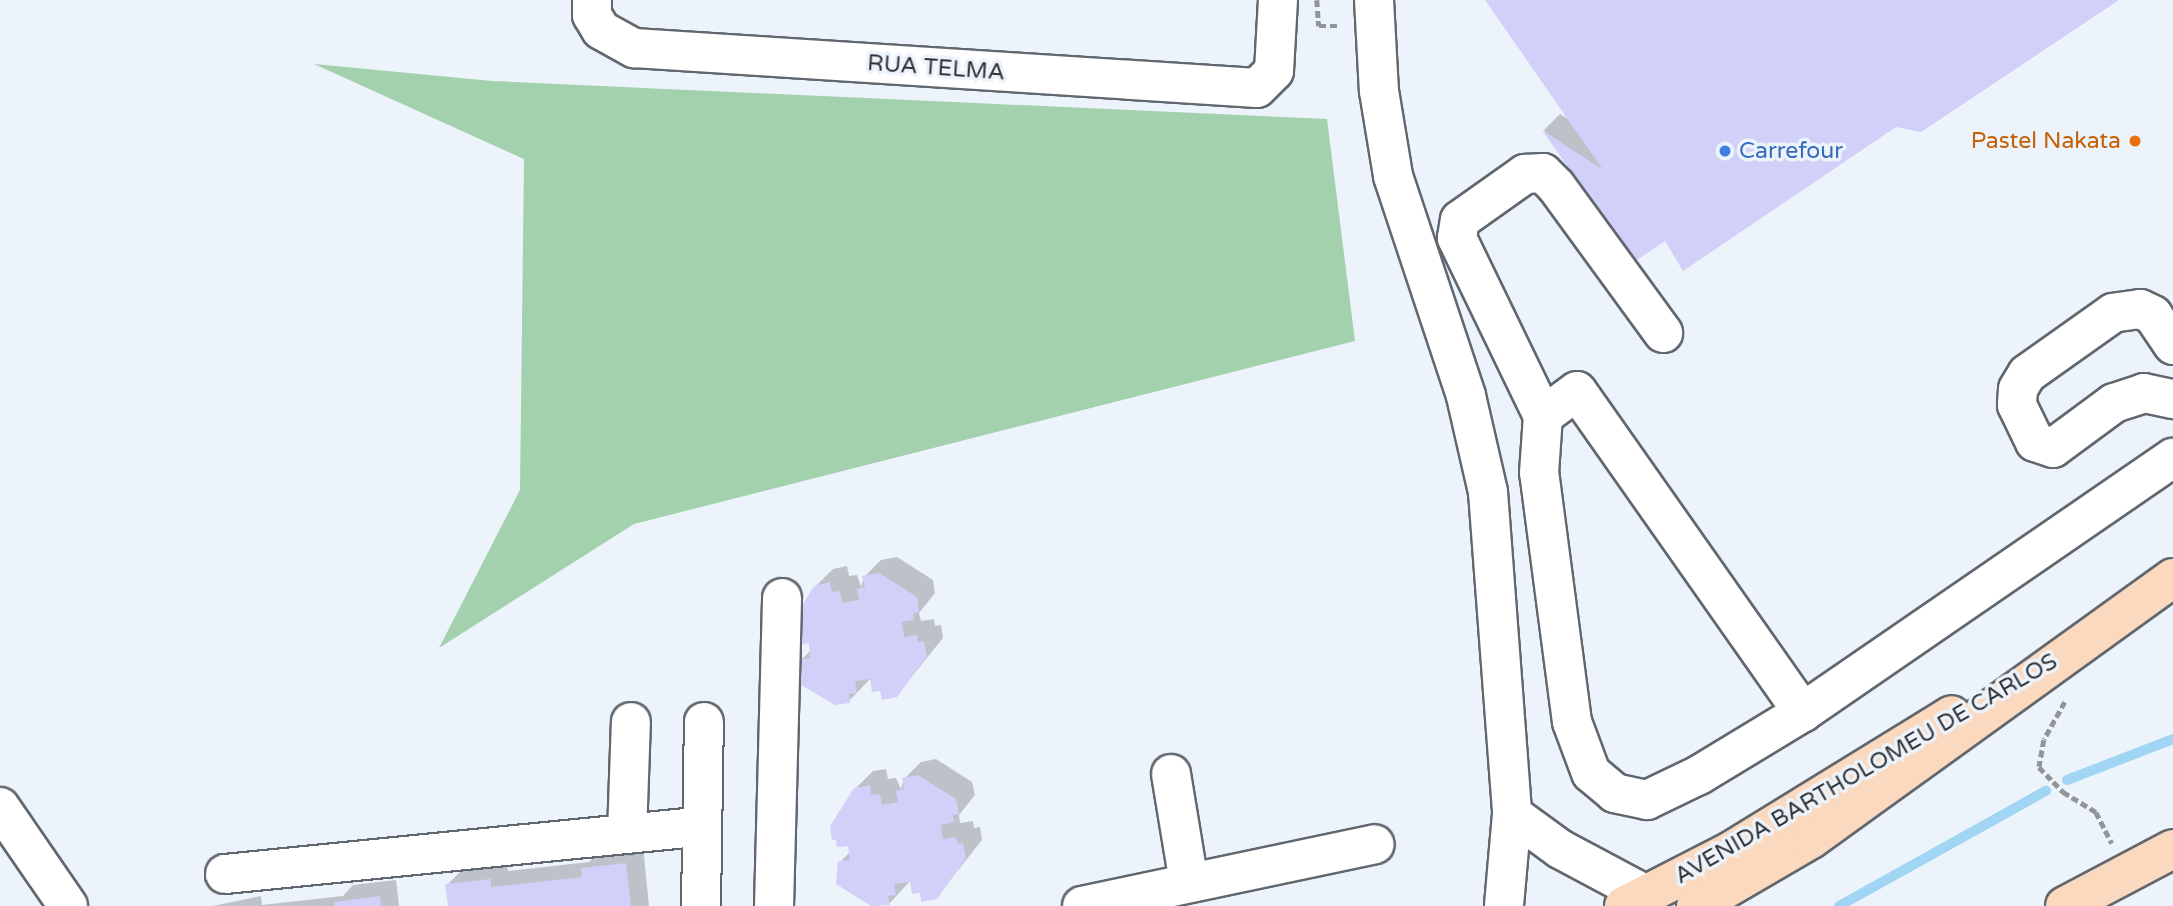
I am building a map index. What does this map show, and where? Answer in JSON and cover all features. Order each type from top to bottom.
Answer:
[{"type":"main road","points":[[1696,906],[1811,839],[2070,650],[2173,579]]},
{"type":"main road","name":"AVENIDA BARTHOLOMEU DE CARLOS","points":[[1636,901],[1731,851],[1903,743],[2070,650]]},
{"type":"main road","points":[[2065,906],[2127,870],[2173,849]]},
{"type":"street","name":"RUA TELMA","points":[[592,0],[592,15],[601,30],[615,42],[634,48],[1257,88],[1274,71],[1278,0]]},
{"type":"street","points":[[1374,0],[1379,91],[1393,176],[1466,396],[1488,492],[1512,814],[1504,906]]},
{"type":"street","points":[[1663,333],[1556,186],[1543,173],[1525,174],[1460,220],[1457,239],[1542,430],[1539,473],[1572,722],[1582,757],[1597,778],[1615,793],[1647,800],[1699,775],[1804,712],[2173,458]]},
{"type":"street","points":[[2173,345],[2153,316],[2140,309],[2113,313],[2026,374],[2018,389],[2017,405],[2035,442],[2053,448],[2114,403],[2144,393],[2173,399]]},
{"type":"street","points":[[1542,430],[1577,391],[1804,712]]},
{"type":"street","points":[[774,906],[782,598]]},
{"type":"street","points":[[627,834],[631,722]]},
{"type":"street","points":[[701,906],[704,722]]},
{"type":"street","points":[[1171,774],[1189,883]]},
{"type":"street","points":[[0,807],[68,906]]},
{"type":"street","points":[[1512,814],[1636,901]]},
{"type":"street","points":[[225,874],[702,826]]},
{"type":"street","points":[[1082,906],[1375,844]]},
{"type":"path","points":[[2069,694],[2044,740],[2039,766],[2063,792],[2096,812],[2127,870]]},
{"type":"green space","points":[[314,64],[492,81],[1327,119],[1355,341],[634,524],[439,648],[520,490],[524,159]]},
{"type":"building","name":"Carrefour","points":[[1485,0],[2119,0],[1921,132],[1896,127],[1683,271],[1665,241],[1634,262],[1542,130],[1603,170]]},
{"type":"building","points":[[879,573],[917,597],[919,612],[913,613],[914,620],[902,622],[904,637],[917,635],[918,642],[924,641],[927,656],[897,697],[882,700],[880,691],[872,692],[870,679],[855,681],[857,693],[849,694],[850,703],[835,705],[796,682],[799,659],[810,658],[809,643],[798,645],[791,624],[814,586],[830,582],[832,592],[840,591],[842,603],[859,600],[857,589],[865,587],[862,576]]},
{"type":"building","points":[[918,775],[956,799],[959,814],[953,815],[954,822],[941,825],[943,839],[956,837],[958,844],[963,843],[966,858],[937,899],[921,902],[920,893],[912,894],[910,882],[894,884],[896,895],[888,896],[890,905],[871,906],[836,884],[838,861],[850,860],[848,846],[837,847],[836,840],[832,840],[830,826],[854,788],[870,785],[871,795],[880,794],[882,805],[898,802],[896,791],[904,789],[902,778]]},
{"type":"building","points":[[626,863],[631,906],[448,906],[445,884],[491,879],[491,887],[582,877],[581,868]]},
{"type":"building","points":[[380,896],[381,906],[335,906],[334,902]]},
{"type":"waterway","points":[[2067,780],[2173,739]]},
{"type":"waterway","points":[[1839,906],[2046,791]]},
{"type":"place","name":"Pastel Nakata","points":[[2135,141]]},
{"type":"place","name":"Carrefour","points":[[1725,151]]}]
